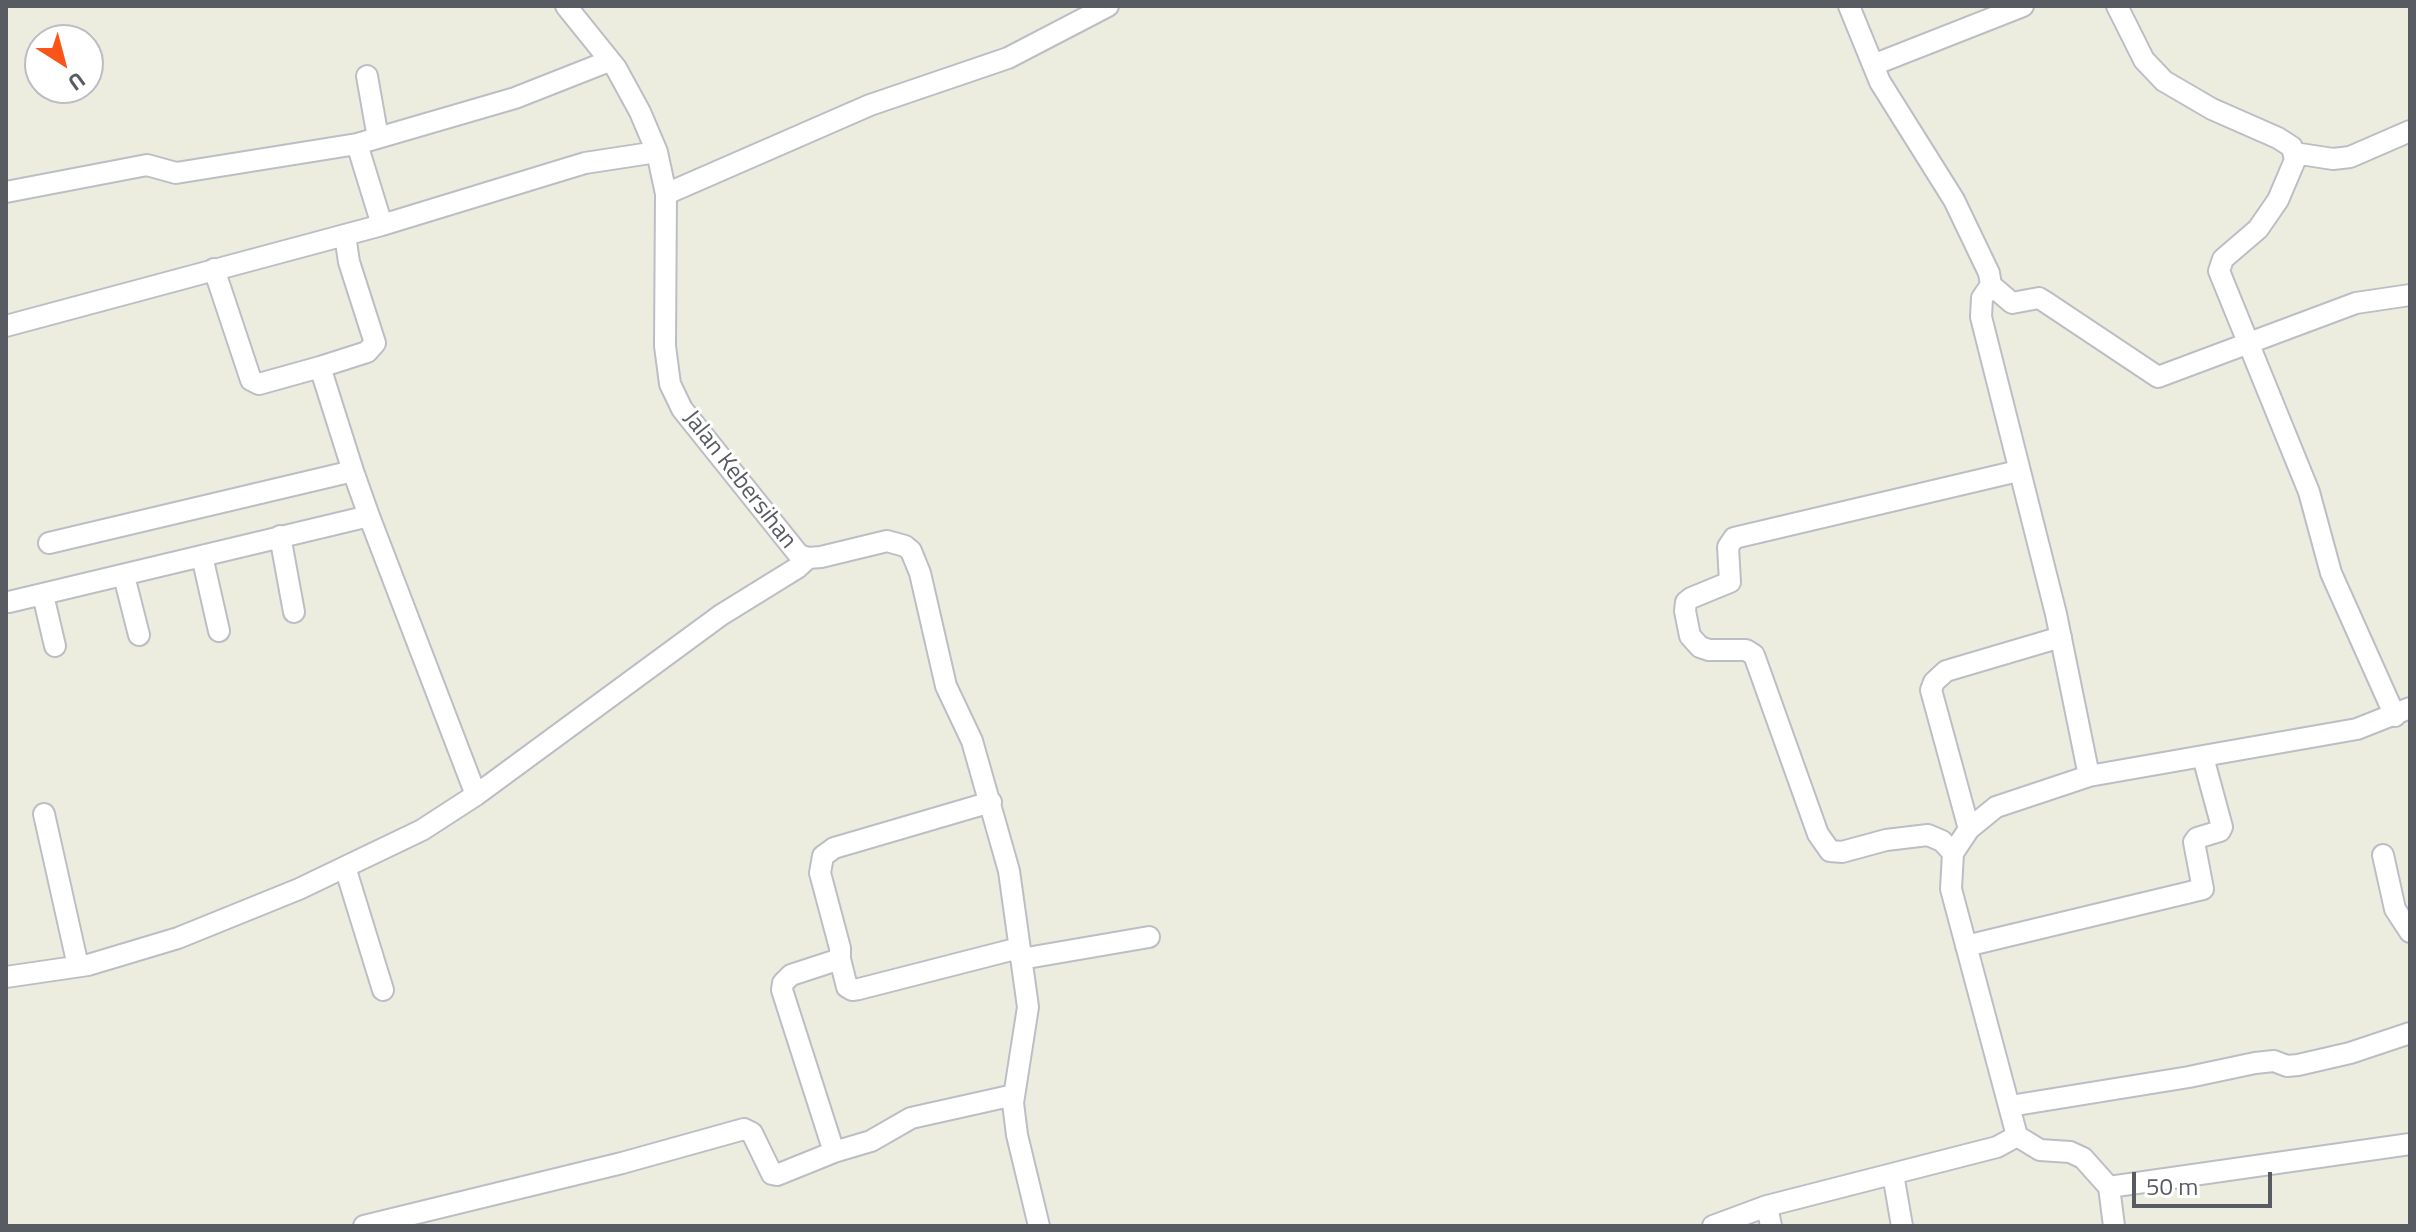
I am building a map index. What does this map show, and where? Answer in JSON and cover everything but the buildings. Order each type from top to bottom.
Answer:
[{"type":"street","name":"Jalan Kebersihan","points":[[566,6],[609,61],[640,112],[657,152],[666,194],[665,346],[670,384],[682,409],[799,555],[808,558],[887,541],[911,551],[920,573],[946,686],[972,741],[1009,871],[1028,1007],[1014,1095],[1017,1135],[1039,1226]]},
{"type":"street","points":[[666,194],[870,105],[1008,58],[1108,6]]},
{"type":"street","points":[[1849,6],[1890,99],[1954,200],[1975,241],[1991,285],[2012,303],[2039,298],[2154,377],[2356,303],[2410,296]]},
{"type":"street","points":[[1873,65],[2023,6]]},
{"type":"street","points":[[2114,1226],[2109,1187],[2083,1158],[2070,1152],[2040,1150],[2017,1136],[1951,889],[1953,853],[1969,829],[1996,807],[2089,776],[2357,729],[2402,712],[2331,573],[2309,492],[2219,271],[2223,259],[2258,229],[2278,200],[2295,160],[2292,147],[2212,109],[2164,81],[2144,60],[2117,6]]},
{"type":"street","points":[[6,192],[147,165],[181,172],[357,144],[515,98],[609,61]]},
{"type":"street","points":[[367,76],[378,138]]},
{"type":"street","points":[[2294,153],[2333,159],[2350,157],[2410,131]]},
{"type":"street","points":[[357,144],[382,225]]},
{"type":"street","points":[[6,326],[382,225],[585,163],[657,152]]},
{"type":"street","points":[[214,269],[251,380],[259,384],[367,352],[375,343],[349,262],[345,235]]},
{"type":"street","points":[[1991,285],[1982,298],[1981,317],[2061,637],[2089,776]]},
{"type":"street","points":[[320,367],[369,516],[476,795]]},
{"type":"street","points":[[49,543],[353,471]]},
{"type":"street","points":[[1953,853],[1942,841],[1928,835],[1886,840],[1842,852],[1830,851],[1813,821],[1754,655],[1746,650],[1709,650],[1700,647],[1690,636],[1686,602],[1730,582],[1728,547],[1734,538],[2018,471]]},
{"type":"street","points":[[9,602],[369,516]]},
{"type":"street","points":[[280,536],[294,612]]},
{"type":"street","points":[[202,556],[219,631]]},
{"type":"street","points":[[6,977],[78,966],[178,938],[299,889],[422,830],[476,795],[721,615],[808,558]]},
{"type":"street","points":[[124,576],[139,635]]},
{"type":"street","points":[[43,595],[55,646]]},
{"type":"street","points":[[1969,829],[1931,690],[1934,682],[1946,671],[2061,637]]},
{"type":"street","points":[[1966,946],[2203,889],[2194,842],[2222,827],[2203,757]]},
{"type":"street","points":[[991,802],[834,848],[823,856],[820,873],[847,987],[859,989],[1020,953],[1149,937]]},
{"type":"street","points":[[44,814],[78,966]]},
{"type":"street","points":[[2383,855],[2395,909],[2410,932]]},
{"type":"street","points":[[345,867],[383,990]]},
{"type":"street","points":[[834,1152],[782,990],[783,983],[791,975],[840,959]]},
{"type":"street","points":[[2010,1106],[2255,1063],[2274,1061],[2287,1066],[2298,1065],[2350,1053],[2410,1033]]},
{"type":"street","points":[[364,1226],[622,1163],[744,1129],[752,1133],[772,1174],[871,1141],[911,1118],[1014,1095]]},
{"type":"street","points":[[1713,1226],[1769,1216],[1893,1174],[1997,1147],[2017,1136]]},
{"type":"street","points":[[2109,1187],[2410,1144]]},
{"type":"street","points":[[1893,1174],[1902,1226]]}]
